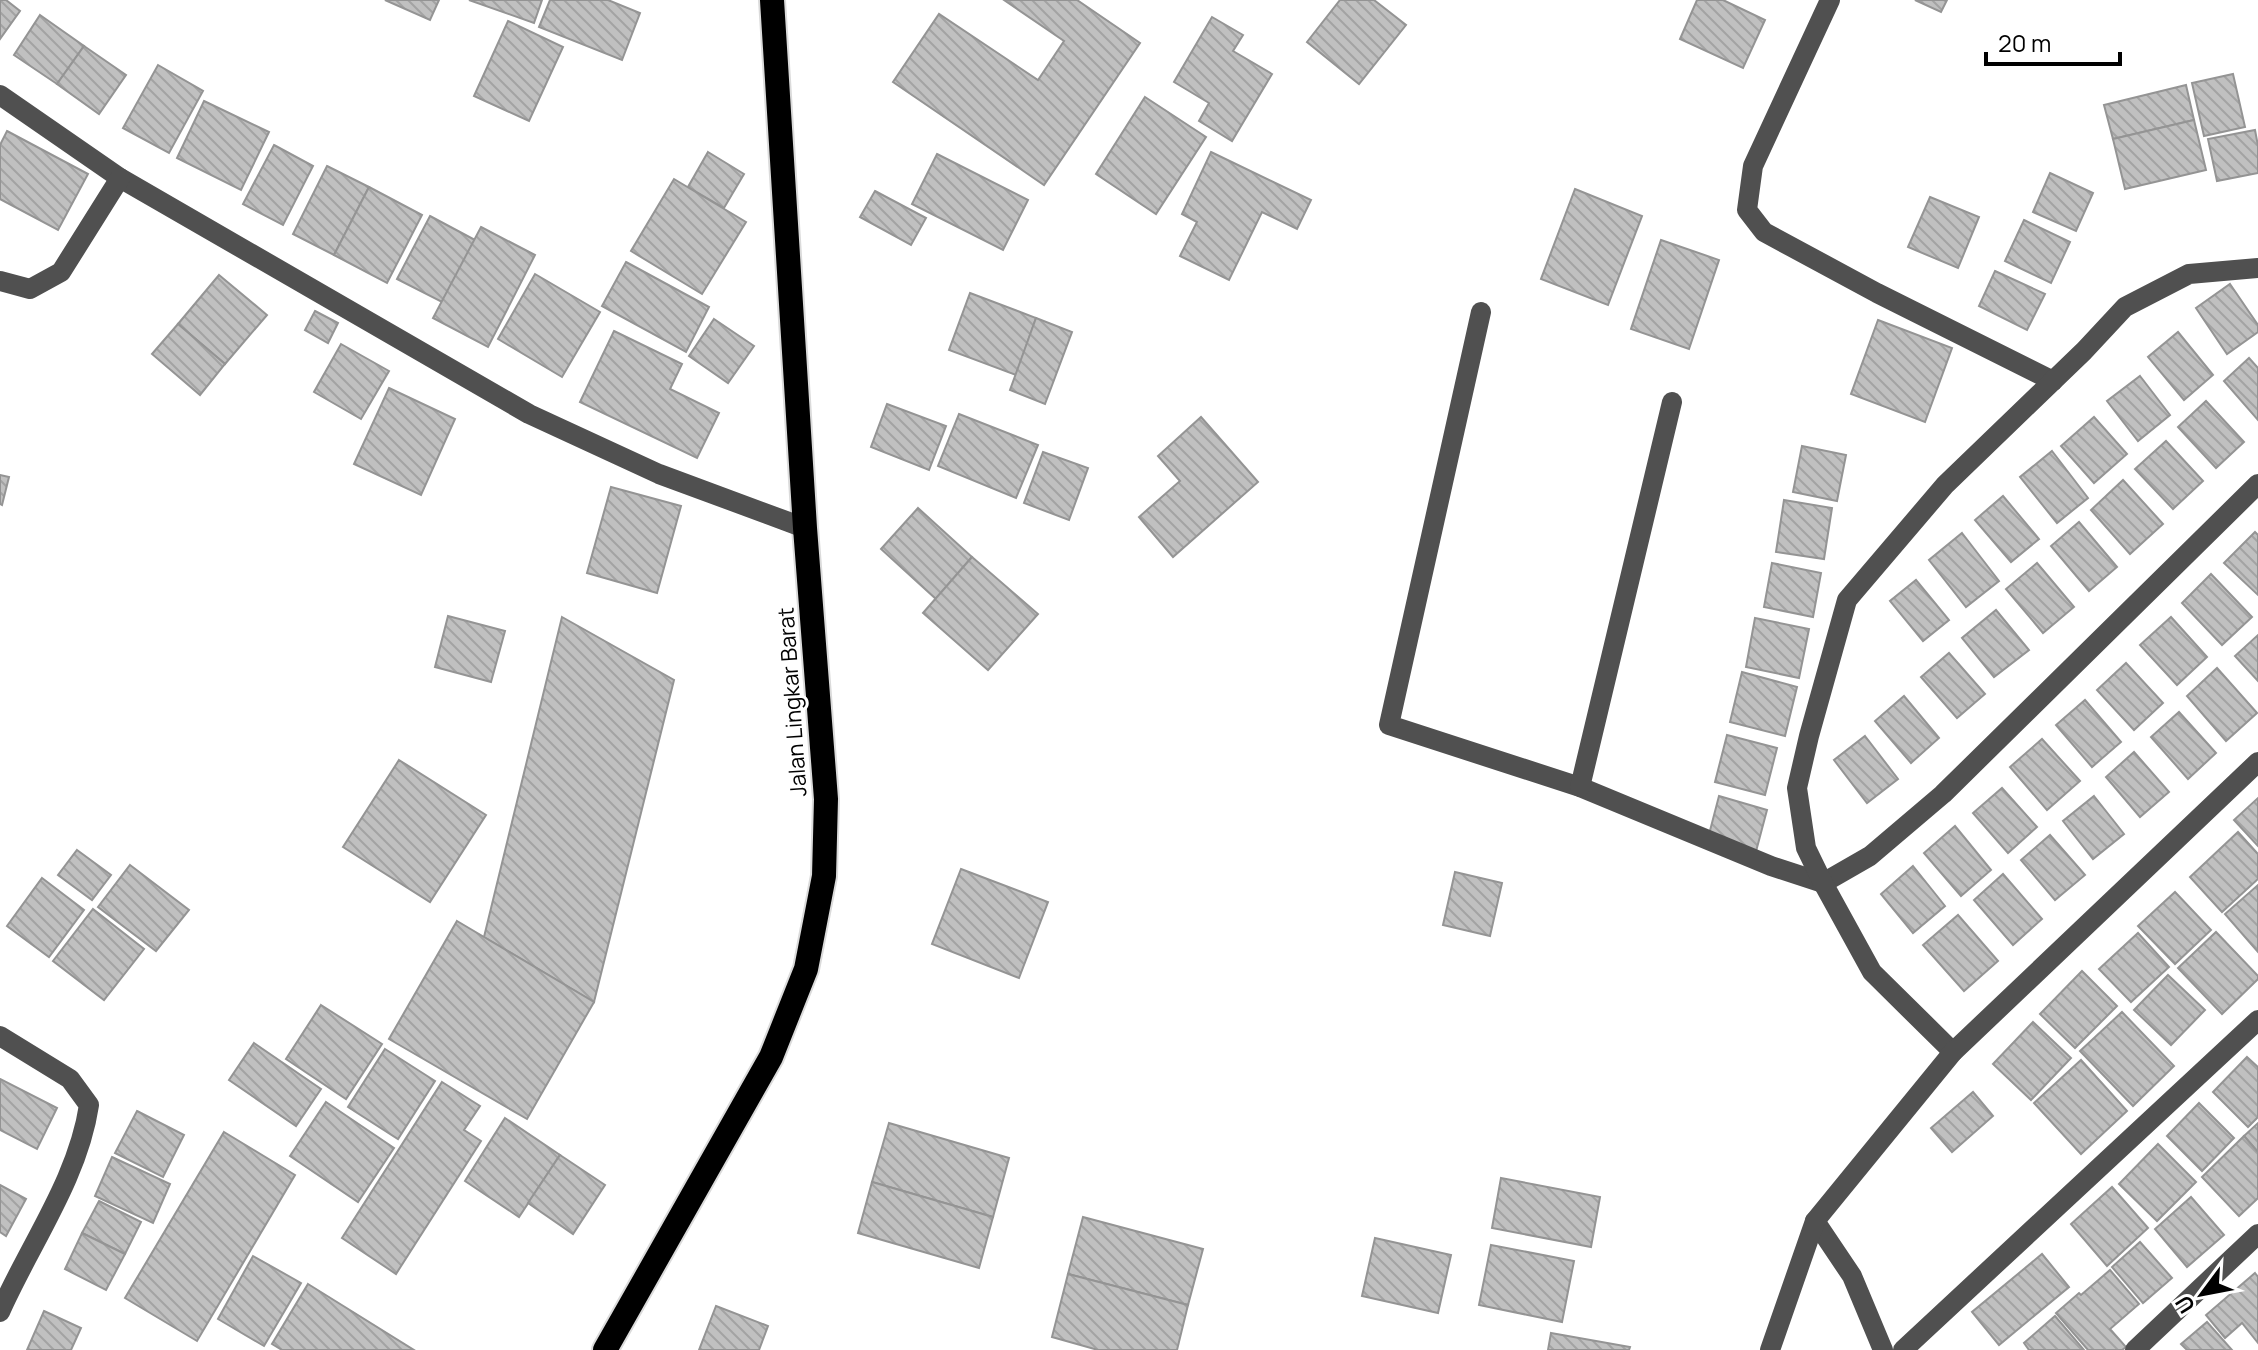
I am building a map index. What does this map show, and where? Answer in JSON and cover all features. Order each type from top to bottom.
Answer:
[{"type":"highway","name":"Jalan Lingkar Barat","points":[[605,1350],[771,1057],[806,969],[824,876],[826,799],[805,528],[772,0]]},
{"type":"street","points":[[1830,0],[1753,166],[1747,210],[1764,232],[1877,293],[2053,381]]},
{"type":"street","points":[[0,95],[120,178],[529,414],[659,474],[805,528]]},
{"type":"street","points":[[0,281],[30,289],[61,272],[120,178]]},
{"type":"street","points":[[1953,1052],[1872,972],[1806,848],[1797,788],[1847,600],[1945,485],[2125,307],[2189,274],[2258,268]]},
{"type":"street","points":[[1481,312],[1389,725],[1580,787],[1771,866],[1823,883],[1870,856],[1943,794],[2258,484]]},
{"type":"street","points":[[1580,787],[1672,402]]},
{"type":"street","points":[[1770,1350],[1815,1221],[1953,1052],[2258,762]]},
{"type":"street","points":[[1903,1350],[2258,1020]]},
{"type":"street","points":[[0,1036],[70,1079],[89,1105],[85,1133],[63,1187],[5,1288],[0,1312]]},
{"type":"street","points":[[1815,1221],[1852,1276],[1883,1350]]},
{"type":"street","points":[[2135,1350],[2258,1234]]},
{"type":"building","points":[[0,0],[6,0],[20,11],[0,39]]},
{"type":"building","points":[[385,0],[439,0],[430,20]]},
{"type":"building","points":[[469,0],[542,0],[534,23]]},
{"type":"building","points":[[550,0],[608,0],[640,13],[622,60],[539,27]]},
{"type":"building","points":[[1004,0],[1077,0],[1140,43],[1044,185],[893,82],[939,14],[1038,80],[1064,41]]},
{"type":"building","points":[[1340,0],[1374,0],[1406,25],[1359,84],[1307,42]]},
{"type":"building","points":[[1697,0],[1723,0],[1765,20],[1743,68],[1680,39]]},
{"type":"building","points":[[1915,0],[1947,0],[1941,12]]},
{"type":"building","points":[[40,15],[84,46],[57,84],[14,55]]},
{"type":"building","points":[[1212,17],[1243,35],[1233,51],[1272,74],[1232,141],[1199,121],[1209,103],[1174,82]]},
{"type":"building","points":[[508,21],[563,47],[529,121],[474,96]]},
{"type":"building","points":[[84,46],[126,75],[99,114],[57,84]]},
{"type":"building","points":[[158,65],[203,91],[169,153],[123,128]]},
{"type":"building","points":[[2233,74],[2245,127],[2204,136],[2192,83]]},
{"type":"building","points":[[2186,85],[2194,120],[2113,139],[2104,105]]},
{"type":"building","points":[[1145,97],[1206,137],[1156,214],[1096,174]]},
{"type":"building","points":[[204,101],[269,132],[241,190],[177,158]]},
{"type":"building","points":[[2194,120],[2206,170],[2125,189],[2113,139]]},
{"type":"building","points":[[2255,130],[2258,173],[2217,181],[2208,139]]},
{"type":"building","points":[[7,131],[88,174],[58,230],[0,199],[0,145]]},
{"type":"building","points":[[274,145],[313,166],[283,225],[243,204]]},
{"type":"building","points":[[708,152],[744,174],[724,208],[688,187]]},
{"type":"building","points":[[1211,152],[1311,200],[1297,229],[1262,212],[1229,280],[1180,256],[1197,222],[1182,214]]},
{"type":"building","points":[[937,154],[1028,200],[1003,250],[912,204]]},
{"type":"building","points":[[327,166],[369,187],[334,255],[293,234]]},
{"type":"building","points":[[2050,173],[2093,193],[2076,231],[2033,212]]},
{"type":"building","points":[[674,179],[746,222],[702,294],[631,251]]},
{"type":"building","points":[[369,187],[422,215],[387,283],[334,255]]},
{"type":"building","points":[[1575,189],[1642,216],[1608,305],[1541,279]]},
{"type":"building","points":[[875,191],[926,218],[911,245],[860,217]]},
{"type":"building","points":[[1930,197],[1979,217],[1958,268],[1908,247]]},
{"type":"building","points":[[430,216],[475,240],[442,302],[397,279]]},
{"type":"building","points":[[2024,220],[2070,242],[2051,283],[2005,261]]},
{"type":"building","points":[[481,227],[535,255],[488,347],[433,318]]},
{"type":"building","points":[[1661,240],[1719,260],[1689,349],[1631,329]]},
{"type":"building","points":[[626,262],[709,307],[686,352],[602,306]]},
{"type":"building","points":[[1995,271],[2045,294],[2027,330],[1979,306]]},
{"type":"building","points":[[535,274],[600,312],[562,377],[498,339]]},
{"type":"building","points":[[219,275],[267,315],[225,364],[178,324]]},
{"type":"building","points":[[2230,284],[2258,325],[2258,332],[2227,354],[2196,308]]},
{"type":"building","points":[[970,293],[1036,318],[1016,375],[949,350]]},
{"type":"building","points":[[315,311],[338,323],[328,343],[305,330]]},
{"type":"building","points":[[1036,318],[1072,332],[1045,404],[1010,390]]},
{"type":"building","points":[[714,319],[754,346],[728,383],[689,356]]},
{"type":"building","points":[[1878,320],[1952,348],[1925,422],[1851,394]]},
{"type":"building","points":[[178,324],[225,364],[200,395],[152,354]]},
{"type":"building","points":[[614,331],[682,364],[670,389],[719,413],[697,458],[580,402]]},
{"type":"building","points":[[2178,332],[2213,375],[2184,400],[2148,357]]},
{"type":"building","points":[[341,344],[389,371],[361,419],[314,392]]},
{"type":"building","points":[[2249,358],[2258,368],[2258,420],[2224,381]]},
{"type":"building","points":[[2140,376],[2170,415],[2138,441],[2107,401]]},
{"type":"building","points":[[389,388],[455,419],[421,495],[354,464]]},
{"type":"building","points":[[2206,401],[2244,442],[2216,468],[2178,427]]},
{"type":"building","points":[[887,404],[946,426],[929,470],[871,447]]},
{"type":"building","points":[[959,414],[1038,445],[1016,498],[938,466]]},
{"type":"building","points":[[1201,417],[1258,482],[1173,557],[1139,517],[1180,481],[1158,456]]},
{"type":"building","points":[[2094,417],[2127,454],[2094,483],[2061,446]]},
{"type":"building","points":[[2166,441],[2203,481],[2173,509],[2135,469]]},
{"type":"building","points":[[1802,446],[1846,455],[1837,501],[1793,492]]},
{"type":"building","points":[[2052,451],[2088,498],[2057,523],[2020,477]]},
{"type":"building","points":[[1043,452],[1088,468],[1069,520],[1024,503]]},
{"type":"building","points":[[0,475],[9,477],[2,505],[0,504]]},
{"type":"building","points":[[2123,480],[2163,524],[2130,554],[2091,510]]},
{"type":"building","points":[[611,487],[681,506],[657,593],[587,573]]},
{"type":"building","points":[[2003,496],[2039,539],[2011,562],[1975,520]]},
{"type":"building","points":[[1784,500],[1832,508],[1824,559],[1776,552]]},
{"type":"building","points":[[918,508],[972,557],[936,599],[881,549]]},
{"type":"building","points":[[2079,522],[2117,567],[2089,591],[2051,546]]},
{"type":"building","points":[[2255,532],[2258,535],[2258,595],[2224,563]]},
{"type":"building","points":[[1962,533],[1999,581],[1966,607],[1929,560]]},
{"type":"building","points":[[972,557],[1038,614],[988,670],[923,613]]},
{"type":"building","points":[[1772,563],[1821,573],[1813,617],[1764,607]]},
{"type":"building","points":[[2037,563],[2074,607],[2043,633],[2006,589]]},
{"type":"building","points":[[2211,574],[2252,617],[2222,645],[2182,603]]},
{"type":"building","points":[[1916,580],[1949,620],[1923,641],[1890,601]]},
{"type":"building","points":[[1996,610],[2029,650],[1994,677],[1962,638]]},
{"type":"building","points":[[448,616],[505,631],[491,682],[435,667]]},
{"type":"building","points":[[562,617],[674,680],[594,1002],[484,937]]},
{"type":"building","points":[[2171,617],[2207,657],[2177,685],[2140,645]]},
{"type":"building","points":[[1755,618],[1809,629],[1799,678],[1746,667]]},
{"type":"building","points":[[2258,635],[2258,681],[2235,656]]},
{"type":"building","points":[[1949,653],[1985,694],[1957,718],[1921,677]]},
{"type":"building","points":[[2126,663],[2163,703],[2134,730],[2097,690]]},
{"type":"building","points":[[2217,668],[2257,713],[2226,741],[2187,696]]},
{"type":"building","points":[[1742,672],[1797,687],[1785,736],[1730,722]]},
{"type":"building","points":[[1904,696],[1939,738],[1911,763],[1875,721]]},
{"type":"building","points":[[2085,700],[2121,742],[2092,767],[2056,725]]},
{"type":"building","points":[[2179,712],[2216,753],[2188,779],[2151,737]]},
{"type":"building","points":[[1727,735],[1777,748],[1765,795],[1715,782]]},
{"type":"building","points":[[1865,736],[1898,779],[1867,803],[1834,760]]},
{"type":"building","points":[[2042,739],[2080,781],[2047,810],[2010,767]]},
{"type":"building","points":[[2134,752],[2169,792],[2140,817],[2106,777]]},
{"type":"building","points":[[399,760],[486,815],[430,902],[343,847]]},
{"type":"building","points":[[2002,788],[2037,827],[2008,853],[1973,813]]},
{"type":"building","points":[[1719,796],[1767,810],[1754,859],[1706,846]]},
{"type":"building","points":[[2094,796],[2124,834],[2093,859],[2063,821]]},
{"type":"building","points":[[2258,798],[2258,846],[2234,820]]},
{"type":"building","points":[[1955,826],[1991,870],[1961,896],[1924,853]]},
{"type":"building","points":[[2238,832],[2258,854],[2258,879],[2222,912],[2190,877]]},
{"type":"building","points":[[2050,835],[2085,875],[2055,900],[2021,860]]},
{"type":"building","points":[[77,850],[111,875],[92,900],[58,875]]},
{"type":"building","points":[[130,865],[189,910],[156,951],[98,907]]},
{"type":"building","points":[[1913,866],[1945,906],[1913,933],[1881,894]]},
{"type":"building","points":[[961,869],[1048,902],[1019,978],[932,944]]},
{"type":"building","points":[[1455,872],[1502,883],[1490,936],[1443,925]]},
{"type":"building","points":[[2003,874],[2042,919],[2013,945],[1974,900]]},
{"type":"building","points":[[42,878],[84,910],[49,957],[7,926]]},
{"type":"building","points":[[2258,885],[2258,952],[2225,914]]},
{"type":"building","points":[[2175,892],[2211,930],[2175,964],[2138,926]]},
{"type":"building","points":[[93,909],[144,949],[104,1000],[53,961]]},
{"type":"building","points":[[1958,915],[1998,961],[1964,991],[1923,945]]},
{"type":"building","points":[[457,921],[594,1002],[527,1119],[389,1039]]},
{"type":"building","points":[[2216,932],[2258,976],[2222,1014],[2178,968]]},
{"type":"building","points":[[2138,933],[2169,967],[2131,1002],[2099,969]]},
{"type":"building","points":[[2082,971],[2117,1006],[2075,1048],[2040,1014]]},
{"type":"building","points":[[2168,975],[2205,1010],[2171,1045],[2134,1010]]},
{"type":"building","points":[[321,1005],[382,1044],[346,1099],[286,1059]]},
{"type":"building","points":[[2122,1012],[2174,1066],[2133,1106],[2080,1051]]},
{"type":"building","points":[[2033,1022],[2071,1058],[2031,1100],[1993,1064]]},
{"type":"building","points":[[254,1043],[321,1089],[296,1126],[229,1080]]},
{"type":"building","points":[[385,1049],[435,1081],[398,1139],[348,1107]]},
{"type":"building","points":[[2247,1057],[2258,1067],[2258,1117],[2248,1127],[2213,1092]]},
{"type":"building","points":[[2081,1060],[2127,1111],[2081,1154],[2034,1103]]},
{"type":"building","points":[[0,1079],[57,1108],[37,1149],[0,1130]]},
{"type":"building","points":[[442,1082],[480,1106],[464,1130],[481,1141],[396,1274],[342,1238]]},
{"type":"building","points":[[1973,1092],[1993,1116],[1952,1152],[1931,1128]]},
{"type":"building","points":[[326,1102],[394,1148],[358,1202],[290,1156]]},
{"type":"building","points":[[2199,1103],[2234,1138],[2202,1171],[2167,1136]]},
{"type":"building","points":[[137,1111],[184,1135],[163,1177],[115,1153]]},
{"type":"building","points":[[505,1118],[560,1155],[519,1217],[465,1181]]},
{"type":"building","points":[[889,1123],[1009,1158],[993,1217],[872,1182]]},
{"type":"building","points":[[2258,1123],[2258,1152],[2244,1136]]},
{"type":"building","points":[[224,1132],[295,1175],[197,1341],[125,1298]]},
{"type":"building","points":[[2244,1136],[2258,1152],[2258,1198],[2239,1216],[2202,1177]]},
{"type":"building","points":[[2158,1144],[2196,1182],[2157,1221],[2119,1184]]},
{"type":"building","points":[[560,1155],[605,1185],[573,1234],[528,1203]]},
{"type":"building","points":[[112,1157],[170,1184],[153,1223],[95,1196]]},
{"type":"building","points":[[1501,1178],[1600,1197],[1591,1247],[1492,1228]]},
{"type":"building","points":[[872,1182],[993,1217],[979,1268],[858,1233]]},
{"type":"building","points":[[0,1185],[26,1199],[6,1236],[0,1232]]},
{"type":"building","points":[[2112,1187],[2148,1228],[2107,1266],[2071,1224]]},
{"type":"building","points":[[2191,1197],[2224,1235],[2187,1267],[2155,1229]]},
{"type":"building","points":[[99,1201],[141,1222],[125,1254],[82,1233]]},
{"type":"building","points":[[1083,1217],[1203,1249],[1188,1305],[1068,1274]]},
{"type":"building","points":[[82,1233],[125,1254],[106,1290],[65,1269]]},
{"type":"building","points":[[1375,1238],[1451,1255],[1438,1313],[1362,1296]]},
{"type":"building","points":[[2140,1242],[2172,1278],[2143,1303],[2112,1267]]},
{"type":"building","points":[[1491,1245],[1574,1261],[1562,1322],[1479,1305]]},
{"type":"building","points":[[2042,1254],[2069,1287],[1999,1345],[1972,1312]]},
{"type":"building","points":[[253,1256],[301,1283],[264,1346],[218,1319]]},
{"type":"building","points":[[2110,1270],[2139,1304],[2110,1329],[2126,1347],[2122,1350],[2088,1350],[2056,1313]]},
{"type":"building","points":[[2255,1273],[2258,1277],[2258,1343],[2242,1323],[2225,1338],[2206,1315]]},
{"type":"building","points":[[1068,1274],[1188,1305],[1177,1350],[1098,1350],[1052,1337]]},
{"type":"building","points":[[308,1284],[414,1350],[282,1350],[272,1344]]},
{"type":"building","points":[[716,1306],[768,1326],[759,1350],[699,1350]]},
{"type":"building","points":[[44,1311],[81,1328],[71,1350],[27,1350]]},
{"type":"building","points":[[2055,1316],[2084,1350],[2029,1350],[2024,1343]]},
{"type":"building","points":[[2207,1322],[2232,1350],[2187,1350],[2181,1344]]},
{"type":"building","points":[[1551,1333],[1630,1347],[1629,1350],[1548,1350]]}]
